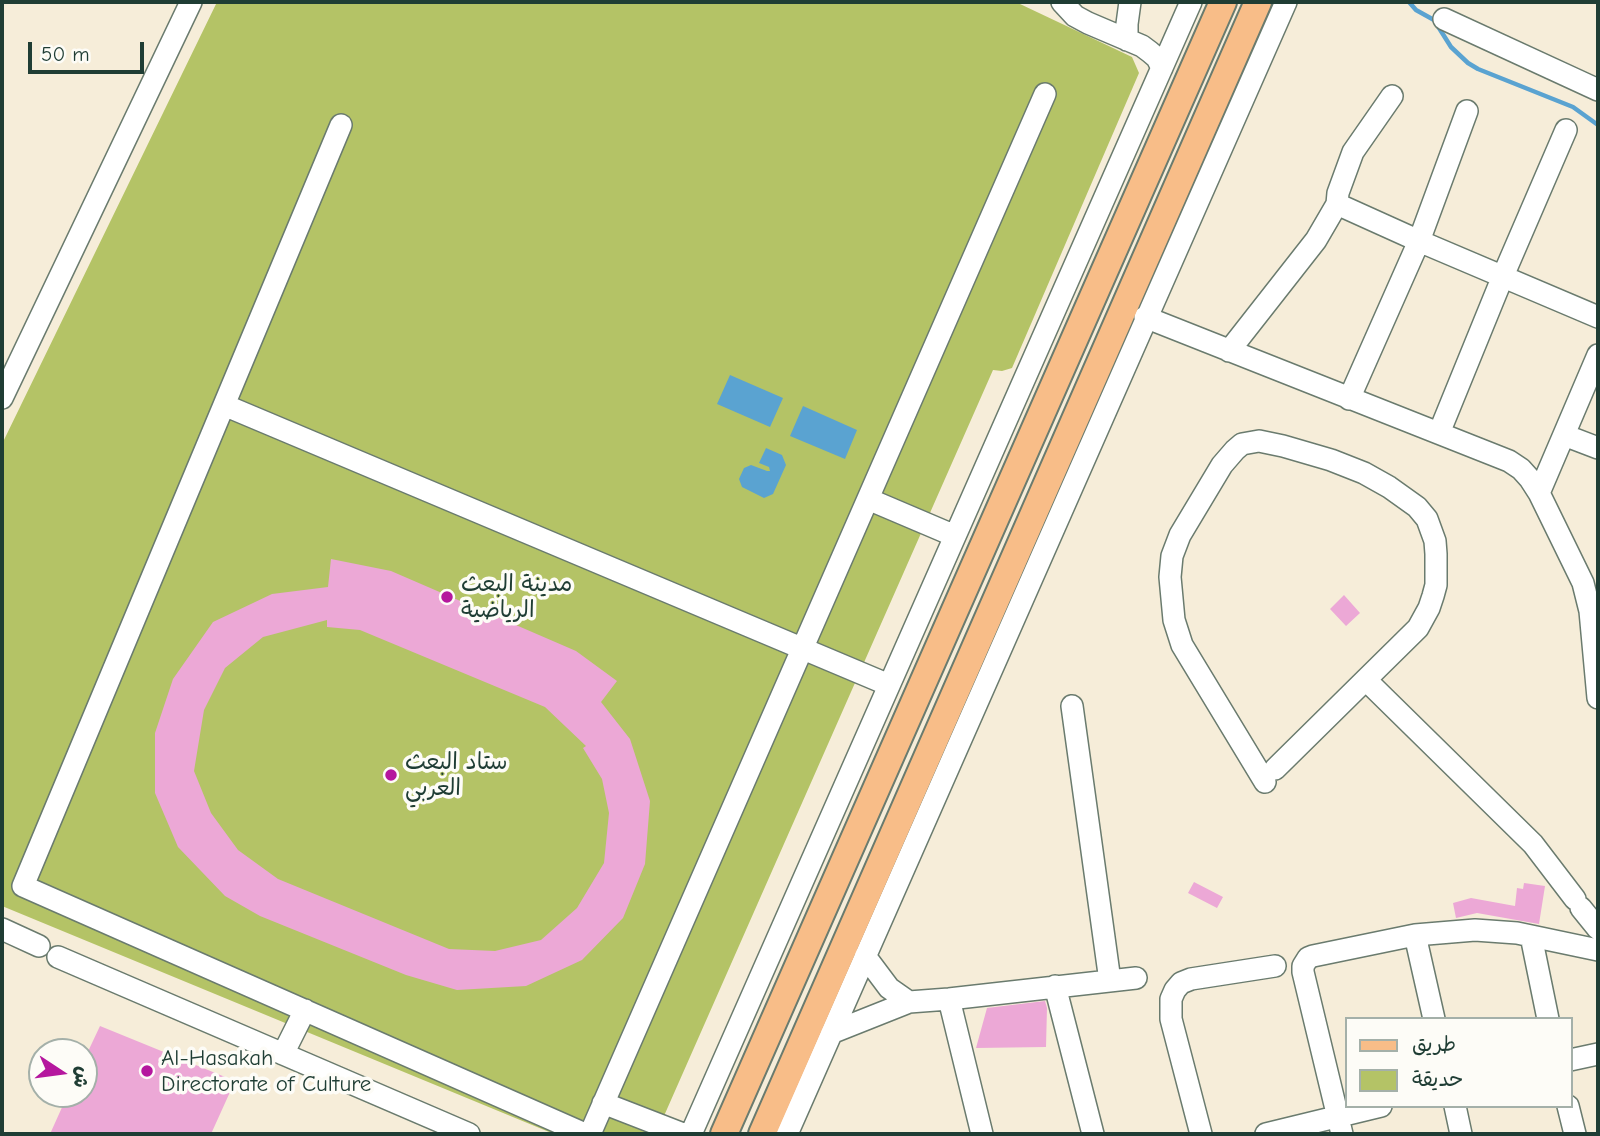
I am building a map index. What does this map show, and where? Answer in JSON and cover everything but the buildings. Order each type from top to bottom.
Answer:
[{"type":"main road","points":[[724,1134],[1223,2]]},
{"type":"main road","points":[[762,1134],[1258,2]]},
{"type":"street","points":[[2,398],[191,2]]},
{"type":"street","points":[[1062,2],[1075,16],[1150,52],[1162,68]]},
{"type":"street","points":[[1128,40],[1130,2]]},
{"type":"street","points":[[691,1134],[1191,2]]},
{"type":"street","points":[[787,1134],[1286,2]]},
{"type":"street","points":[[1444,19],[1598,90]]},
{"type":"street","points":[[341,125],[23,886],[588,1134],[1045,94]]},
{"type":"street","points":[[1229,351],[1316,240],[1337,204],[1338,193],[1353,152],[1392,96]]},
{"type":"street","points":[[1349,399],[1419,241],[1467,111]]},
{"type":"street","points":[[1439,433],[1566,130]]},
{"type":"street","points":[[1337,204],[1598,317]]},
{"type":"street","points":[[1146,317],[1509,461],[1521,469],[1539,493],[1578,571],[1592,591],[1598,698]]},
{"type":"street","points":[[1539,493],[1598,355]]},
{"type":"street","points":[[224,405],[889,685]]},
{"type":"street","points":[[1564,435],[1598,448]]},
{"type":"street","points":[[1259,442],[1283,446],[1353,468],[1390,486],[1417,507],[1427,519],[1437,554],[1436,585],[1429,608],[1412,634],[1366,680],[1270,776],[1182,645],[1174,620],[1172,556],[1180,535],[1222,465],[1242,444],[1259,442]]},
{"type":"street","points":[[868,499],[955,536]]},
{"type":"street","points":[[1366,680],[1533,844],[1598,929]]},
{"type":"street","points":[[1072,706],[1110,981]]},
{"type":"street","points":[[2,929],[38,946]]},
{"type":"street","points":[[1340,1125],[1303,972],[1306,961],[1313,956],[1415,935],[1484,930],[1531,936],[1598,950]]},
{"type":"street","points":[[1415,935],[1434,1017]]},
{"type":"street","points":[[1531,936],[1548,1017]]},
{"type":"street","points":[[865,956],[888,988],[909,1002]]},
{"type":"street","points":[[58,957],[469,1134]]},
{"type":"street","points":[[1201,1134],[1171,1019],[1171,999],[1181,983],[1191,979],[1275,965]]},
{"type":"street","points":[[831,1033],[909,1002],[1136,978]]},
{"type":"street","points":[[1055,986],[1093,1134]]},
{"type":"street","points":[[949,999],[982,1134]]},
{"type":"street","points":[[283,1054],[305,1010]]},
{"type":"street","points":[[1572,1060],[1598,1054]]},
{"type":"street","points":[[603,1104],[683,1134]]},
{"type":"street","points":[[1266,1134],[1340,1125],[1377,1108]]},
{"type":"street","points":[[1455,1108],[1461,1134]]},
{"type":"street","points":[[1568,1108],[1575,1134]]},
{"type":"green space","name":"مدينة البعث الرياضية","points":[[217,2],[1021,2],[1020,4],[1132,57],[1139,73],[1012,368],[993,370],[656,1134],[554,1134],[2,906],[2,444]]},
{"type":"water","points":[[730,375],[783,398],[770,427],[717,404]]},
{"type":"water","points":[[803,406],[857,430],[845,459],[790,436]]},
{"type":"water","points":[[766,448],[782,455],[786,465],[773,494],[764,498],[742,487],[739,479],[744,468],[751,465],[770,471],[769,467],[759,463]]},
{"type":"waterway","points":[[1409,2],[1416,10],[1434,20],[1451,47],[1468,63],[1573,107],[1598,125]]},
{"type":"place","name":"مدينة البعث الرياضية","points":[[447,597]]},
{"type":"place","name":"ستاد البعث العربي","points":[[391,775]]},
{"type":"place","name":"Al-Hasakah Directorate of Culture","points":[[147,1071]]}]
